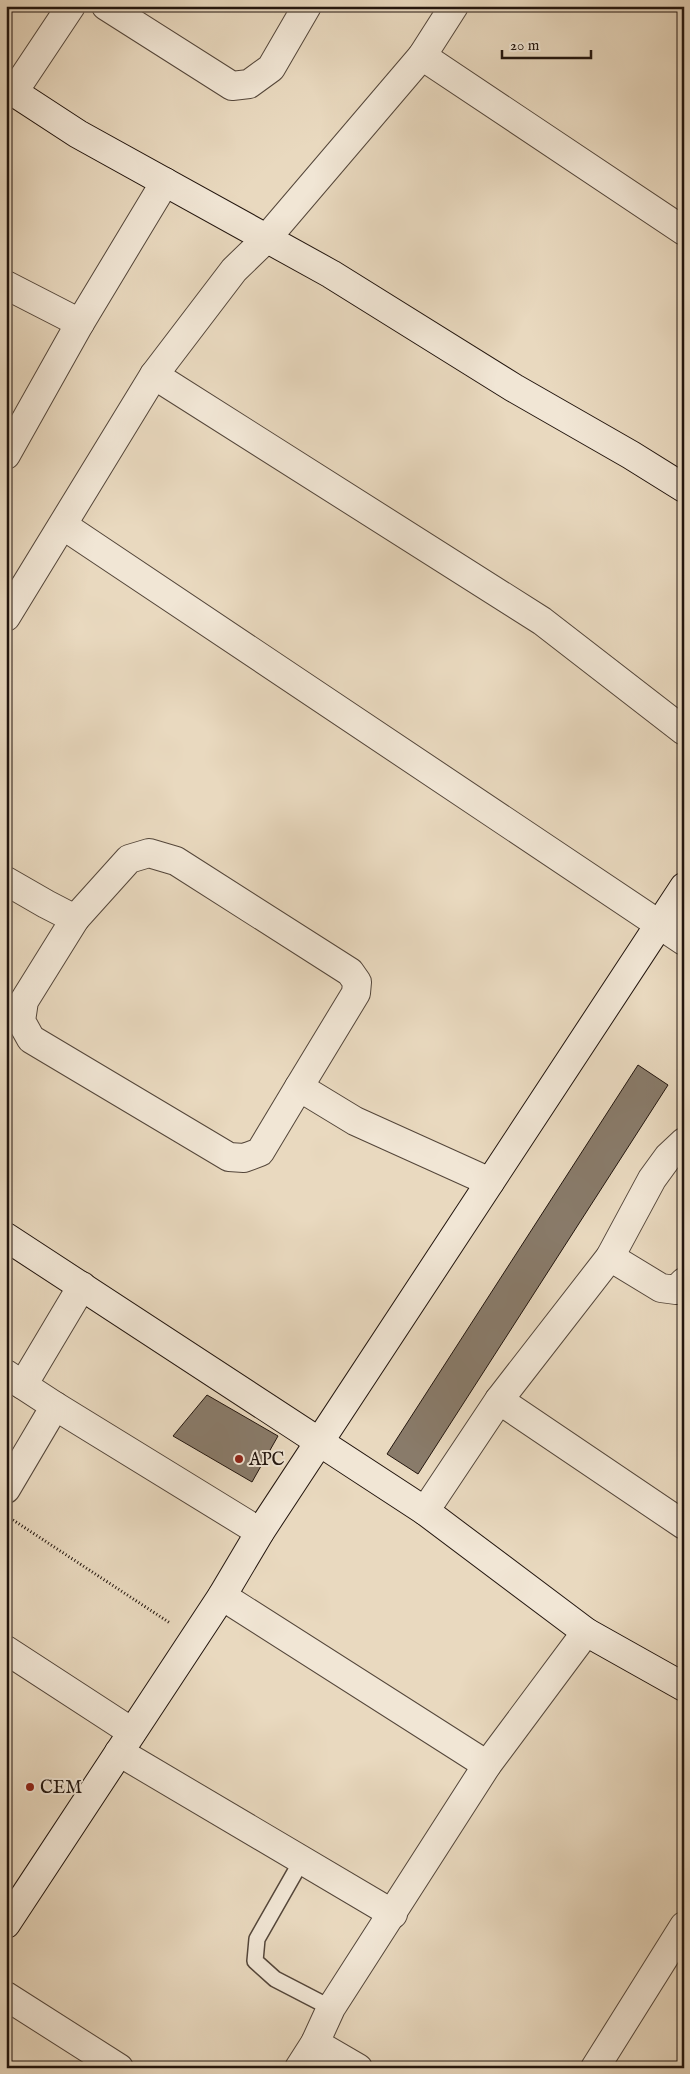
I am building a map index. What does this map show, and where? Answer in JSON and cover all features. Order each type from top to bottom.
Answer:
[{"type":"street","points":[[71,6],[10,90],[78,134],[331,274],[514,388],[631,455],[684,488]]},
{"type":"street","points":[[106,6],[232,86],[248,84],[271,68],[305,7]]},
{"type":"street","points":[[6,617],[64,526],[154,375],[234,270],[266,239],[422,56],[454,6]]},
{"type":"street","points":[[422,56],[684,231]]},
{"type":"street","points":[[6,455],[80,323],[165,182]]},
{"type":"street","points":[[6,285],[80,323]]},
{"type":"street","points":[[154,375],[542,621],[684,731]]},
{"type":"street","points":[[64,526],[684,941]]},
{"type":"street","points":[[149,853],[176,861],[350,972],[357,982],[356,993],[299,1087],[260,1152],[244,1158],[229,1157],[31,1039],[21,1021],[24,1001],[75,919],[129,859],[149,853]]},
{"type":"street","points":[[6,881],[75,919]]},
{"type":"street","points":[[6,1924],[222,1596],[260,1532],[684,887]]},
{"type":"street","points":[[299,1087],[355,1121],[490,1182]]},
{"type":"street","points":[[425,1511],[499,1400],[610,1257],[652,1179],[668,1157],[684,1142]]},
{"type":"street","points":[[6,1237],[321,1441],[425,1511],[586,1632],[684,1687]]},
{"type":"street","points":[[610,1257],[661,1288],[676,1290],[684,1282]]},
{"type":"street","points":[[82,1286],[15,1380],[260,1532]]},
{"type":"street","points":[[499,1400],[684,1525]]},
{"type":"street","points":[[6,1489],[55,1406]]},
{"type":"street","points":[[222,1596],[488,1765]]},
{"type":"street","points":[[299,2068],[315,2043],[331,2008],[488,1765],[586,1632]]},
{"type":"street","points":[[6,1650],[126,1742],[302,1860],[393,1914]]},
{"type":"street","points":[[595,2068],[684,1926]]},
{"type":"street","points":[[6,1996],[119,2068]]},
{"type":"street","points":[[315,2043],[358,2068]]},
{"type":"lane","points":[[302,1860],[257,1939],[256,1961],[275,1979],[331,2008]]},
{"type":"path","points":[[6,1516],[193,1639]]},
{"type":"building","points":[[638,1065],[668,1085],[418,1474],[387,1454]]},
{"type":"building","name":"APC","points":[[207,1395],[278,1436],[252,1482],[173,1436]]},
{"type":"place","name":"APC","points":[[239,1459]]},
{"type":"place","name":"CEM","points":[[30,1787]]}]
